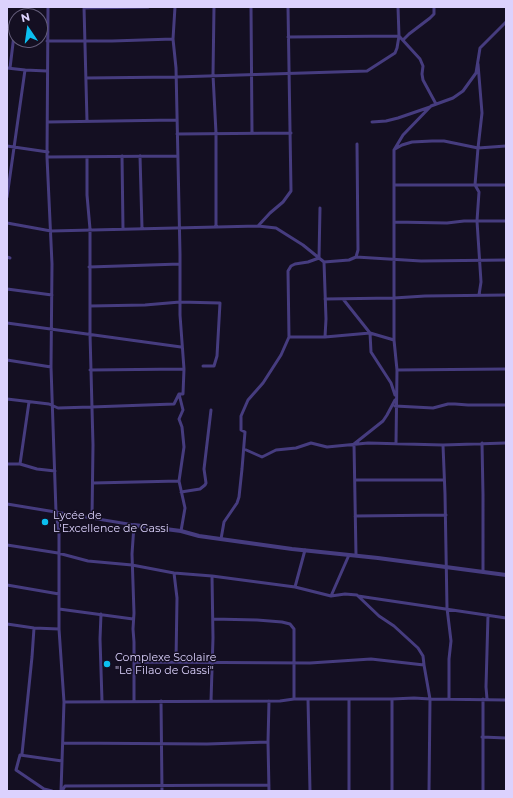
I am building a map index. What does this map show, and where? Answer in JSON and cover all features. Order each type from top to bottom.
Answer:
[{"type":"street","points":[[87,121],[84,8],[148,7]]},
{"type":"street","points":[[7,399],[49,404],[58,408],[174,404],[179,394],[183,394],[182,377],[184,369],[181,348],[176,77],[173,39],[175,7]]},
{"type":"street","points":[[214,7],[213,75],[216,134],[216,227]]},
{"type":"street","points":[[251,7],[252,133]]},
{"type":"street","points":[[258,226],[283,202],[291,190],[288,7]]},
{"type":"street","points":[[86,78],[176,77],[367,71],[395,54],[398,48],[398,7]]},
{"type":"street","points":[[403,40],[434,14],[434,7]]},
{"type":"street","points":[[372,122],[398,118],[453,98],[463,91],[476,73],[480,48],[506,22]]},
{"type":"street","points":[[288,37],[399,36],[420,58],[423,66],[423,80],[436,104]]},
{"type":"street","points":[[48,41],[173,39]]},
{"type":"street","points":[[12,48],[8,68],[47,71]]},
{"type":"street","points":[[48,48],[47,157],[52,264],[51,367],[56,512],[59,533],[59,629],[64,702],[64,743],[61,791]]},
{"type":"street","points":[[478,58],[482,113],[476,185],[479,192],[478,221],[481,282],[479,295]]},
{"type":"street","points":[[7,197],[26,70]]},
{"type":"street","points":[[396,443],[397,370],[394,340],[394,150],[403,135],[431,106]]},
{"type":"street","points":[[48,122],[176,120]]},
{"type":"street","points":[[177,134],[291,133]]},
{"type":"street","points":[[394,150],[402,145],[412,142],[432,141],[448,142],[478,148],[506,146]]},
{"type":"street","points":[[356,257],[358,250],[357,144]]},
{"type":"street","points":[[7,146],[48,152]]},
{"type":"street","points":[[122,156],[123,229]]},
{"type":"street","points":[[140,156],[142,228]]},
{"type":"street","points":[[47,157],[177,156]]},
{"type":"street","points":[[87,157],[87,195],[90,230],[89,267],[93,483],[92,518]]},
{"type":"street","points":[[394,185],[506,185]]},
{"type":"street","points":[[319,258],[320,208]]},
{"type":"street","points":[[394,222],[448,223],[456,221],[506,221]]},
{"type":"street","points":[[7,223],[51,231],[258,226],[276,228],[304,245],[324,262],[349,260],[356,257],[420,261],[506,260]]},
{"type":"street","points":[[221,539],[224,522],[237,504],[239,497],[245,432],[242,430],[241,416],[244,407],[254,392],[263,383],[289,337],[288,271],[291,266],[295,264],[308,262],[319,258]]},
{"type":"street","points":[[324,262],[326,318],[325,337]]},
{"type":"street","points":[[89,267],[180,264]]},
{"type":"street","points":[[7,289],[52,295]]},
{"type":"street","points":[[325,299],[506,295]]},
{"type":"street","points":[[343,299],[370,333],[371,352],[391,383],[396,399],[388,416],[354,444]]},
{"type":"street","points":[[90,306],[145,305],[180,302],[220,303],[217,356],[214,366],[203,366]]},
{"type":"street","points":[[7,323],[181,348]]},
{"type":"street","points":[[289,337],[325,337],[370,333],[394,340]]},
{"type":"street","points":[[7,360],[51,367]]},
{"type":"street","points":[[90,370],[184,369]]},
{"type":"street","points":[[397,370],[506,369]]},
{"type":"street","points":[[179,394],[183,410],[179,419],[182,427],[184,447],[179,481],[185,508],[181,531]]},
{"type":"street","points":[[20,464],[29,402]]},
{"type":"street","points":[[396,406],[432,408],[448,404],[468,406],[506,405]]},
{"type":"street","points":[[181,492],[197,490],[206,483],[204,469],[211,410]]},
{"type":"street","points":[[244,449],[262,457],[276,450],[296,448],[311,443],[327,447],[354,444],[396,443],[443,445],[506,443]]},
{"type":"street","points":[[482,443],[484,495],[483,572]]},
{"type":"street","points":[[354,444],[356,555]]},
{"type":"street","points":[[443,445],[446,515],[447,608],[451,640],[448,659],[449,699]]},
{"type":"street","points":[[7,464],[20,464],[37,469],[55,471]]},
{"type":"street","points":[[355,480],[444,480]]},
{"type":"street","points":[[93,483],[179,481]]},
{"type":"street","points":[[7,504],[134,526],[181,531],[221,539],[506,575]]},
{"type":"street","points":[[355,516],[446,515]]},
{"type":"street","points":[[134,526],[132,565],[134,701]]},
{"type":"street","points":[[7,545],[58,552],[88,561],[132,565],[174,573],[212,576],[295,587],[331,596],[345,594],[506,618]]},
{"type":"street","points":[[295,587],[305,550]]},
{"type":"street","points":[[331,596],[349,555]]},
{"type":"street","points":[[174,573],[177,598],[176,661]]},
{"type":"street","points":[[212,576],[212,701]]},
{"type":"street","points":[[7,585],[59,594]]},
{"type":"street","points":[[357,596],[379,616],[394,626],[418,648],[423,656],[430,699],[429,791]]},
{"type":"street","points":[[59,609],[133,619]]},
{"type":"street","points":[[101,614],[100,639],[102,701]]},
{"type":"street","points":[[487,699],[488,615]]},
{"type":"street","points":[[213,619],[256,620],[290,624],[294,629],[294,699]]},
{"type":"street","points":[[7,624],[34,628],[59,629]]},
{"type":"street","points":[[34,628],[22,754],[20,755],[16,770],[44,789],[52,791]]},
{"type":"street","points":[[134,662],[176,661],[251,664],[371,659],[424,665]]},
{"type":"street","points":[[64,702],[269,701],[294,699],[414,698],[506,700]]},
{"type":"street","points":[[308,699],[310,791]]},
{"type":"street","points":[[350,699],[350,791]]},
{"type":"street","points":[[392,699],[392,791]]},
{"type":"street","points":[[483,699],[483,791]]},
{"type":"street","points":[[162,701],[162,791]]},
{"type":"street","points":[[269,701],[269,791]]},
{"type":"street","points":[[482,737],[506,738]]},
{"type":"street","points":[[64,743],[162,744],[268,742]]},
{"type":"street","points":[[20,755],[62,761]]},
{"type":"street","points":[[61,791],[65,786],[269,785]]},
{"type":"place","name":"Lycée de L'Excellence de Gassi","points":[[45,522]]},
{"type":"place","name":"Complexe Scolaire \"Le Filao de Gassi\"","points":[[107,664]]}]
